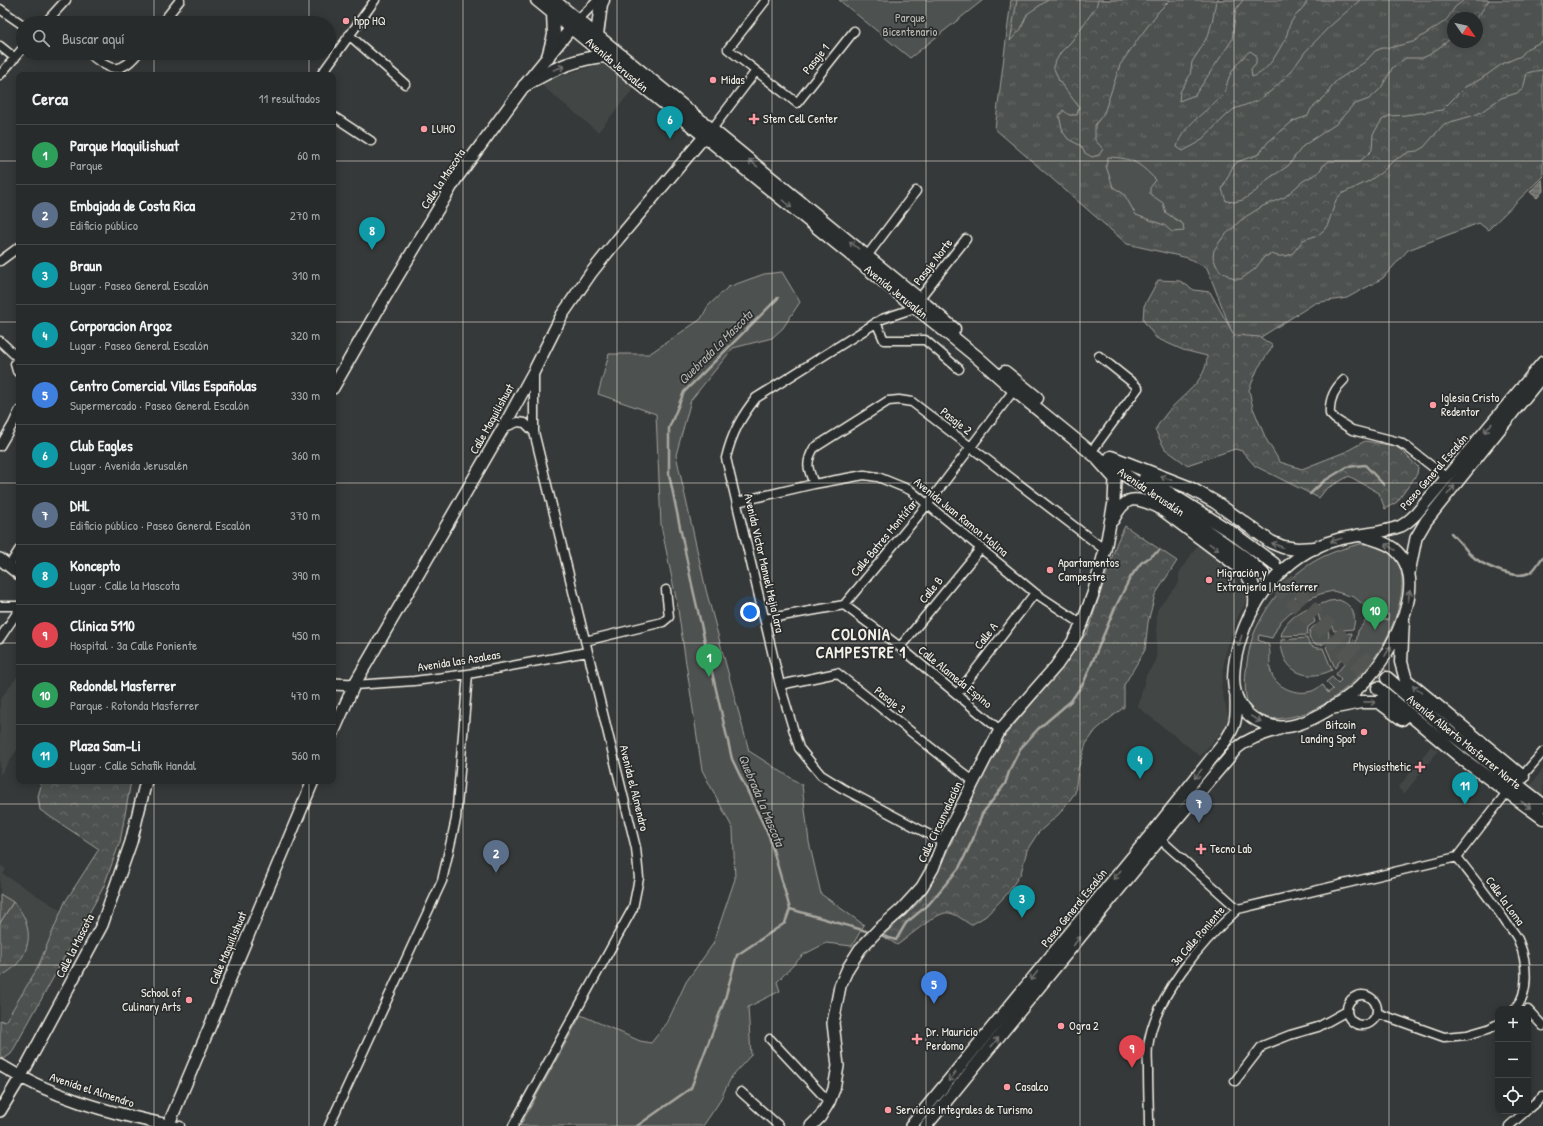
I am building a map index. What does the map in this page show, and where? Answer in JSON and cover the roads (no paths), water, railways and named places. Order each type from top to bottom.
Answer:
[{"type":"main road","name":"Avenida Jerusalén","points":[[537,0],[553,13],[597,35],[708,133],[917,303],[981,353],[1095,451],[1111,457],[1231,532],[1274,564]]},
{"type":"main road","name":"Avenida Jerusalén","points":[[553,0],[605,56],[708,133],[867,256],[1014,390],[1147,489],[1245,558],[1263,574]]},
{"type":"main road","points":[[597,35],[601,4],[603,0]]},
{"type":"main road","points":[[548,57],[554,35],[553,13]]},
{"type":"main road","points":[[524,86],[550,71],[584,60],[605,56]]},
{"type":"main road","points":[[1095,451],[1159,507],[1243,570],[1249,577],[1254,587],[1255,605]]},
{"type":"main road","points":[[1111,457],[1188,487],[1214,502],[1271,542],[1283,547],[1297,549],[1315,548]]},
{"type":"main road","points":[[1332,708],[1361,702],[1379,702],[1459,765],[1496,791],[1516,784],[1406,680],[1401,662],[1403,618]]},
{"type":"main road","name":"Avenida Alberto Masferrer Norte","points":[[1387,678],[1449,732],[1543,805]]},
{"type":"main road","name":"Avenida Alberto Masferrer Norte","points":[[1378,688],[1464,760],[1516,784],[1543,818]]},
{"type":"street","points":[[54,16],[66,0]]},
{"type":"street","points":[[167,16],[180,0]]},
{"type":"street","points":[[336,53],[375,0]]},
{"type":"street","name":"Calle la Mascota","points":[[336,383],[388,292],[456,179],[524,86],[574,24],[598,0]]},
{"type":"street","points":[[756,71],[728,49],[766,0]]},
{"type":"street","points":[[0,11],[16,21]]},
{"type":"street","name":"Pasaje 1","points":[[756,71],[797,103],[854,31]]},
{"type":"street","points":[[348,35],[406,84]]},
{"type":"street","points":[[0,46],[15,58],[0,75]]},
{"type":"street","points":[[98,60],[109,68],[120,69],[133,60]]},
{"type":"street","points":[[323,72],[331,60]]},
{"type":"street","name":"Calle Maquilishuat","points":[[336,726],[354,685],[503,428],[562,315],[591,274],[708,133],[756,71]]},
{"type":"street","points":[[336,118],[371,141]]},
{"type":"street","points":[[867,256],[916,191]]},
{"type":"street","name":"Pasaje Norte","points":[[917,303],[966,239]]},
{"type":"street","points":[[0,261],[16,249]]},
{"type":"street","name":"Avenida Victor Manuel Mejia Lara","points":[[917,303],[876,322],[756,398],[736,427],[726,458],[780,685],[799,748],[821,774],[842,788],[943,842]]},
{"type":"street","points":[[876,322],[884,340],[925,340],[959,369]]},
{"type":"street","points":[[0,341],[16,354]]},
{"type":"street","points":[[1095,451],[1138,388],[1099,356]]},
{"type":"street","points":[[16,360],[14,364],[16,369]]},
{"type":"street","name":"Paseo General Escalón","points":[[926,1126],[1160,839],[1237,748],[1243,742],[1252,738],[1304,722],[1332,708],[1368,679],[1391,647],[1403,618],[1409,597],[1409,574],[1416,538],[1426,520],[1539,380],[1543,362]]},
{"type":"street","name":"Avenida el Almendro","points":[[513,1126],[633,908],[639,878],[636,848],[534,432],[534,371]]},
{"type":"street","points":[[1344,380],[1337,387],[1330,403],[1330,414],[1335,419],[1352,430],[1399,442],[1447,478]]},
{"type":"street","name":"Paseo General Escalón","points":[[911,1126],[1152,833],[1232,732],[1237,717],[1233,670],[1241,635],[1255,605],[1273,579],[1293,561],[1315,548],[1335,540],[1392,529],[1404,525],[1416,514],[1447,478],[1539,380]]},
{"type":"street","name":"Calle Batres Montúfar","points":[[844,605],[927,505],[1014,390]]},
{"type":"street","name":"Pasaje 2","points":[[814,484],[808,470],[809,456],[814,448],[888,401],[899,400],[912,402],[1105,550]]},
{"type":"street","points":[[0,446],[16,419]]},
{"type":"street","points":[[503,428],[518,422],[525,423],[534,432]]},
{"type":"street","name":"Calle Circunvalación","points":[[811,1126],[820,1117],[829,1102],[834,1089],[838,1066],[833,1023],[840,986],[848,968],[860,949],[878,930],[901,910],[922,887],[933,868],[943,842],[973,781],[1000,730],[1056,666],[1072,643],[1082,624],[1093,594],[1105,550],[1114,502],[1115,479],[1095,451]]},
{"type":"street","name":"Avenida Juan Ramon Molina","points":[[737,502],[814,484],[864,476],[878,477],[910,490],[1035,593],[1082,624]]},
{"type":"street","name":"Calle Circunvalación","points":[[1110,526],[1119,509],[1130,500],[1141,499],[1159,507]]},
{"type":"street","points":[[1358,535],[1373,539],[1392,547],[1405,562],[1409,574]]},
{"type":"street","name":"Calle B","points":[[900,647],[981,548]]},
{"type":"street","points":[[16,553],[4,563],[16,572]]},
{"type":"street","points":[[585,641],[663,622],[669,617],[666,590]]},
{"type":"street","name":"Calle A","points":[[957,694],[1035,593]]},
{"type":"street","points":[[765,619],[844,605]]},
{"type":"street","name":"Calle Alameda Espino","points":[[844,605],[900,647],[1000,730]]},
{"type":"street","points":[[0,606],[16,606]]},
{"type":"street","points":[[0,638],[16,614]]},
{"type":"street","name":"Avenida las Azaleas","points":[[336,684],[354,685],[414,681],[468,674],[587,652]]},
{"type":"street","name":"Pasaje 3","points":[[780,685],[837,673],[973,781]]},
{"type":"street","points":[[329,1126],[442,881],[456,819],[468,674]]},
{"type":"street","points":[[1236,697],[1245,711],[1257,720],[1272,726],[1285,727]]},
{"type":"street","points":[[1457,857],[1543,752]]},
{"type":"street","name":"Calle la Mascota","points":[[0,1111],[20,1078],[102,925],[131,842],[145,784]]},
{"type":"street","name":"Calle Maquilishuat","points":[[168,1125],[312,784]]},
{"type":"street","points":[[1160,839],[1238,909]]},
{"type":"street","name":"3a Calle Poniente","points":[[1149,1126],[1148,1047],[1153,1026],[1162,1002],[1189,963],[1219,927],[1238,909],[1457,857]]},
{"type":"street","name":"Calle la Loma","points":[[1457,857],[1497,909],[1519,941],[1525,964],[1526,980],[1523,1006]]},
{"type":"street","points":[[1363,995],[1372,999],[1377,1008],[1377,1013],[1373,1022],[1364,1026],[1350,1020],[1347,1011],[1350,1001],[1363,995]]},
{"type":"street","points":[[1235,1081],[1262,1046],[1290,1035],[1318,1027],[1347,1011]]},
{"type":"street","points":[[1377,1013],[1444,1037],[1468,1035],[1495,1026]]},
{"type":"street","points":[[1531,1015],[1543,1026]]},
{"type":"street","points":[[770,1040],[829,1102]]},
{"type":"street","name":"Avenida el Almendro","points":[[0,1065],[20,1078],[69,1098],[127,1116],[168,1125],[180,1126]]},
{"type":"street","points":[[741,1092],[779,1126]]},
{"type":"street","points":[[1531,1106],[1543,1096]]},
{"type":"street","points":[[1509,1126],[1522,1114]]},
{"type":"waterway","name":"Quebrada La Mascota","points":[[637,1126],[691,1088],[724,1002],[737,955],[785,923],[790,909],[769,836],[732,759],[692,585],[669,474],[669,428],[684,392],[778,298]]},
{"type":"waterway","points":[[1310,494],[1324,481],[1347,467],[1365,465],[1384,485]]},
{"type":"waterway","points":[[1451,533],[1475,558],[1490,567],[1507,573],[1515,575],[1529,573],[1535,568],[1543,557]]},
{"type":"waterway","points":[[883,936],[896,940],[906,923],[929,904],[959,868],[973,839],[982,814],[1005,784],[1010,769],[1020,749],[1038,729],[1071,701],[1084,682],[1114,610],[1130,578],[1141,563],[1159,551]]},
{"type":"waterway","points":[[790,909],[866,931]]},
{"type":"tunnel","points":[[1275,565],[1324,620],[1387,678]]},
{"type":"tunnel","points":[[1264,575],[1378,688]]},
{"type":"place","name":"hpp HQ","points":[[346,21]]},
{"type":"place","name":"Midas","points":[[713,80]]},
{"type":"place","name":"Stem Cell Center","points":[[754,119]]},
{"type":"place","name":"LUHO","points":[[424,129]]},
{"type":"place","name":"Club Eagles","points":[[670,139]]},
{"type":"place","name":"Koncepto","points":[[372,250]]},
{"type":"place","name":"Iglesia Cristo Redentor","points":[[1433,405]]},
{"type":"place","name":"Apartamentos Campestre","points":[[1050,570]]},
{"type":"place","name":"Migración y Extranjería | Masferrer","points":[[1209,580]]},
{"type":"place","name":"Redondel Masferrer","points":[[1375,630]]},
{"type":"place","name":"Parque Maquilishuat","points":[[709,677]]},
{"type":"place","name":"Bitcoin Landing Spot","points":[[1364,732]]},
{"type":"place","name":"Physiosthetic","points":[[1420,767]]},
{"type":"place","name":"Corporacion Argoz","points":[[1140,779]]},
{"type":"place","name":"Plaza Sam-Li","points":[[1465,805]]},
{"type":"place","name":"DHL","points":[[1199,823]]},
{"type":"place","name":"Tecno Lab","points":[[1201,849]]},
{"type":"place","name":"Embajada de Costa Rica","points":[[496,873]]},
{"type":"place","name":"Braun","points":[[1022,918]]},
{"type":"place","name":"School of Culinary Arts","points":[[189,1000]]},
{"type":"place","name":"Centro Comercial Villas Españolas","points":[[934,1004]]},
{"type":"place","name":"Ogra 2","points":[[1061,1026]]},
{"type":"place","name":"Dr. Mauricio Perdomo","points":[[917,1039]]},
{"type":"place","name":"Clínica 5110","points":[[1132,1068]]},
{"type":"place","name":"Casalco","points":[[1007,1087]]},
{"type":"place","name":"Servicios Integrales de Turismo","points":[[888,1110]]},
{"type":"district","name":"COLONIA CAMPESTRE 1","points":[[861,643]]},
{"type":"park label","name":"Parque Bicentenario","points":[[910,25]]}]
